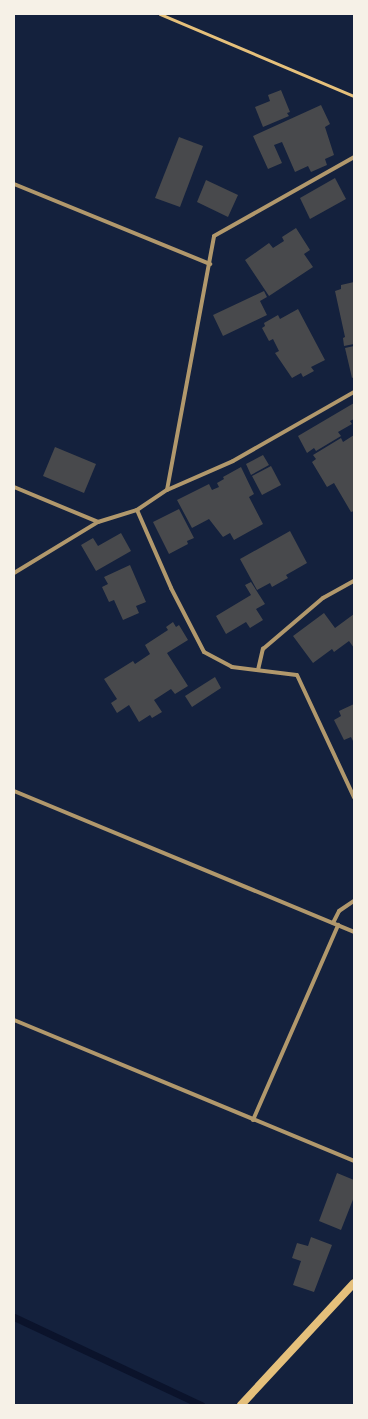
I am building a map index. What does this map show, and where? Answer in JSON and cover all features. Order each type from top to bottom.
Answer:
[{"type":"main road","points":[[241,1405],[354,1283]]},
{"type":"street","points":[[167,490],[214,236],[354,157]]},
{"type":"street","points":[[14,184],[210,264]]},
{"type":"street","points":[[14,573],[98,522],[137,510],[167,490],[233,461],[354,392]]},
{"type":"street","points":[[14,487],[98,522]]},
{"type":"street","points":[[137,510],[172,588],[204,652],[232,667],[297,675],[354,798]]},
{"type":"street","points":[[258,670],[263,649],[323,598],[354,581]]},
{"type":"street","points":[[14,791],[354,932]]},
{"type":"street","points":[[253,1120],[336,924],[339,912],[354,901]]},
{"type":"street","points":[[14,1020],[354,1161]]},
{"type":"path","points":[[160,14],[354,96]]},
{"type":"building","points":[[281,90],[290,112],[287,113],[289,116],[263,127],[255,107],[270,101],[268,95]]},
{"type":"building","points":[[321,105],[330,124],[325,127],[334,155],[325,159],[327,165],[311,172],[308,166],[295,172],[282,142],[274,145],[282,163],[268,169],[253,136]]},
{"type":"building","points":[[179,137],[203,146],[180,207],[155,198]]},
{"type":"building","points":[[335,178],[346,199],[310,219],[300,198]]},
{"type":"building","points":[[206,180],[238,195],[228,217],[197,202]]},
{"type":"building","points":[[296,228],[310,250],[304,254],[313,267],[269,296],[245,260],[269,243],[273,248],[284,241],[282,237]]},
{"type":"building","points":[[354,282],[354,344],[344,346],[343,338],[345,337],[335,291],[341,289],[341,285]]},
{"type":"building","points":[[264,291],[267,297],[260,301],[267,315],[223,336],[213,315]]},
{"type":"building","points":[[298,309],[325,360],[311,367],[314,371],[303,377],[301,373],[292,378],[275,353],[279,351],[273,339],[269,341],[262,328],[265,326],[264,323],[278,315],[280,319]]},
{"type":"building","points":[[354,346],[354,377],[352,378],[345,348]]},
{"type":"building","points":[[354,403],[354,419],[350,421],[352,424],[338,432],[341,436],[316,451],[314,448],[307,453],[298,436]]},
{"type":"building","points":[[354,435],[354,511],[351,512],[334,483],[327,487],[312,462],[316,459],[313,455],[341,438],[343,442]]},
{"type":"building","points":[[55,447],[96,464],[84,493],[43,476]]},
{"type":"building","points":[[263,455],[269,465],[251,475],[246,464]]},
{"type":"building","points":[[271,466],[281,485],[262,495],[252,476]]},
{"type":"building","points":[[241,467],[254,494],[249,497],[263,524],[234,540],[230,533],[223,537],[209,519],[192,528],[177,500],[209,484],[212,490],[219,487],[217,483],[224,479],[223,477]]},
{"type":"building","points":[[179,509],[194,538],[187,541],[188,544],[169,554],[153,522]]},
{"type":"building","points":[[290,531],[307,563],[286,575],[288,578],[272,587],[270,583],[257,590],[240,559]]},
{"type":"building","points":[[121,533],[131,551],[96,571],[81,545],[93,538],[98,546]]},
{"type":"building","points":[[130,565],[146,602],[136,606],[139,613],[123,620],[114,600],[109,602],[102,587],[108,584],[104,577]]},
{"type":"building","points":[[251,582],[265,604],[256,609],[263,620],[250,628],[246,622],[226,634],[216,616],[251,595],[245,585]]},
{"type":"building","points":[[324,613],[335,628],[354,614],[354,648],[349,641],[334,652],[332,649],[313,663],[293,636]]},
{"type":"building","points":[[173,622],[176,627],[179,625],[188,640],[167,653],[188,686],[175,694],[171,689],[154,700],[162,712],[152,718],[150,715],[139,722],[129,705],[117,713],[111,703],[117,699],[104,679],[133,661],[135,664],[150,654],[145,645],[168,630],[166,627]]},
{"type":"building","points":[[215,677],[221,688],[192,707],[185,696]]},
{"type":"building","points":[[354,704],[354,743],[351,737],[344,740],[334,720],[341,716],[339,711]]},
{"type":"building","points":[[337,1173],[354,1180],[354,1197],[341,1230],[319,1221]]},
{"type":"building","points":[[311,1237],[332,1245],[314,1292],[293,1285],[301,1261],[292,1258],[297,1243],[308,1246]]},
{"type":"waterway","points":[[14,1317],[201,1405]]}]
